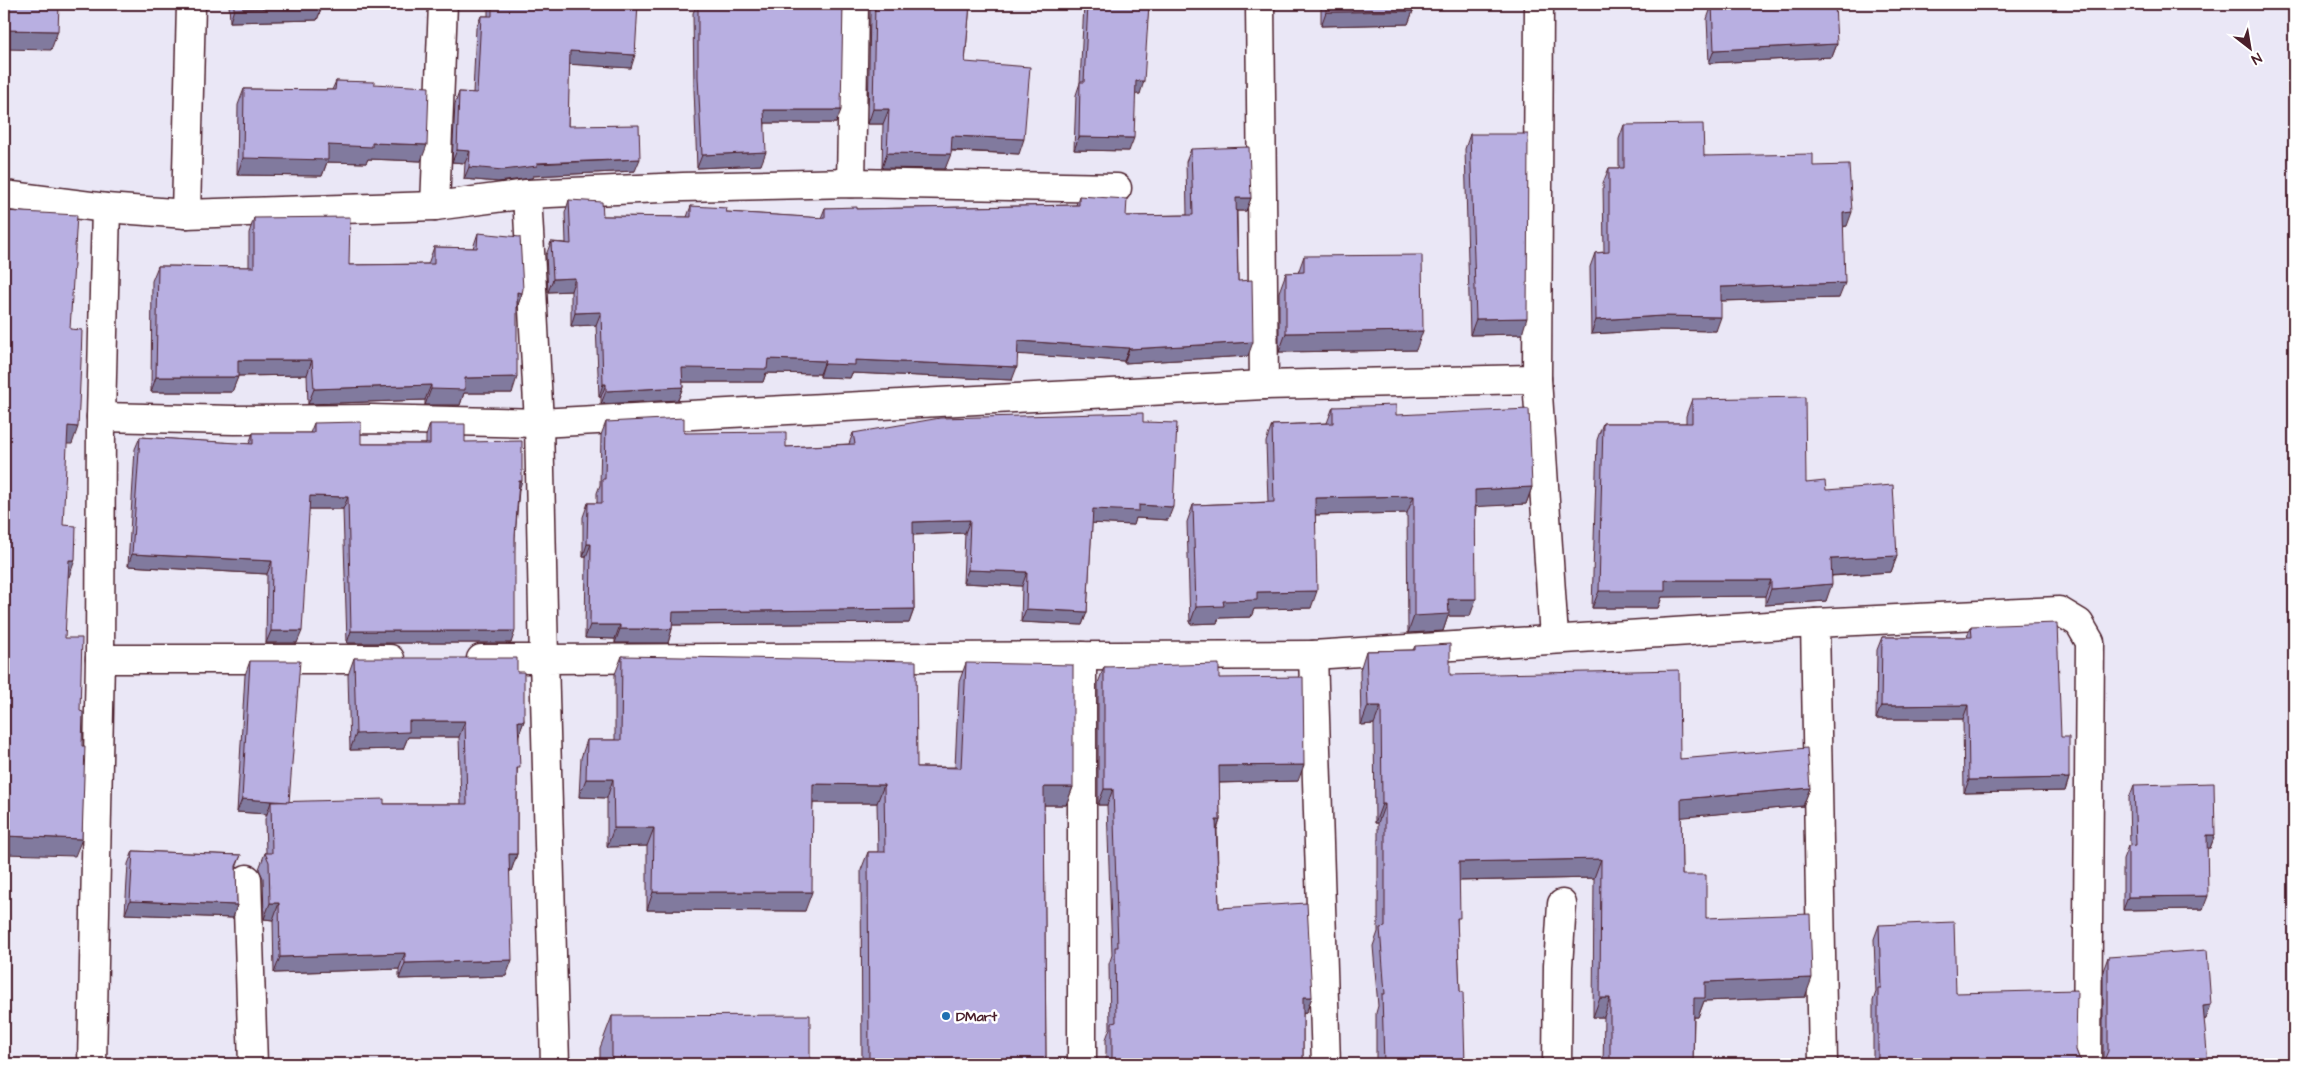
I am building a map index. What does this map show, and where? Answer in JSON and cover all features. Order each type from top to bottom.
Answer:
[{"type":"street","points":[[186,214],[191,4]]},
{"type":"street","points":[[435,206],[443,4]]},
{"type":"street","points":[[851,183],[854,4]]},
{"type":"street","points":[[1260,4],[1264,385]]},
{"type":"street","points":[[1538,4],[1537,380],[1554,638]]},
{"type":"street","points":[[4,195],[106,208],[186,214],[435,206],[527,194],[683,186],[851,183],[1117,188]]},
{"type":"street","points":[[527,194],[538,423],[555,1064]]},
{"type":"street","points":[[92,1064],[100,659],[101,416],[106,208]]},
{"type":"street","points":[[101,416],[234,420],[370,419],[538,423],[1264,385],[1537,380]]},
{"type":"street","points":[[455,659],[1313,655],[1554,638],[2059,611],[2080,623],[2090,642],[2087,1064]]},
{"type":"street","points":[[1815,623],[1823,1064]]},
{"type":"street","points":[[1313,655],[1326,1064]]},
{"type":"street","points":[[1082,656],[1082,1064]]},
{"type":"street","points":[[100,659],[416,659]]},
{"type":"street","points":[[247,879],[253,1064]]},
{"type":"street","points":[[1557,1064],[1558,966],[1562,904]]},
{"type":"building","points":[[4,4],[59,4],[58,31],[4,30]]},
{"type":"building","points":[[234,4],[322,4],[322,7],[234,9]]},
{"type":"building","points":[[492,4],[638,4],[635,55],[570,51],[568,126],[639,125],[640,159],[537,163],[537,166],[503,170],[469,167],[470,151],[457,150],[459,92],[477,93],[481,16],[492,16]]},
{"type":"building","points":[[698,4],[843,4],[841,110],[764,110],[766,152],[702,155],[698,77]]},
{"type":"building","points":[[875,4],[970,4],[965,62],[1030,67],[1024,139],[952,136],[951,154],[887,153],[889,109],[873,109]]},
{"type":"building","points":[[1088,4],[1149,4],[1144,81],[1136,81],[1134,138],[1079,137],[1080,82],[1084,82]]},
{"type":"building","points":[[1326,4],[1412,4],[1413,11],[1326,12]]},
{"type":"building","points":[[1835,4],[1837,44],[1714,50],[1712,5]]},
{"type":"building","points":[[336,81],[429,87],[427,145],[372,143],[372,147],[328,145],[328,160],[243,158],[244,89],[335,90]]},
{"type":"building","points":[[1703,124],[1704,156],[1813,154],[1813,166],[1849,165],[1852,212],[1843,213],[1845,283],[1721,287],[1721,317],[1662,316],[1596,320],[1595,253],[1609,252],[1609,168],[1624,168],[1624,125]]},
{"type":"building","points":[[1470,134],[1528,134],[1527,318],[1476,319]]},
{"type":"building","points":[[1249,147],[1251,198],[1236,198],[1238,281],[1252,280],[1253,342],[1129,349],[1018,341],[1017,367],[855,360],[855,365],[824,364],[825,361],[768,359],[767,369],[682,368],[683,387],[606,391],[606,384],[603,384],[601,312],[575,313],[575,278],[553,279],[551,242],[571,244],[569,200],[602,202],[603,216],[691,217],[691,206],[727,208],[726,212],[825,218],[825,208],[1079,205],[1079,196],[1127,199],[1126,216],[1193,215],[1191,149]]},
{"type":"building","points":[[4,211],[77,215],[70,329],[82,330],[81,361],[78,427],[68,426],[63,525],[76,526],[75,560],[69,560],[65,638],[82,638],[80,711],[83,712],[82,746],[85,746],[82,839],[4,836]]},
{"type":"building","points":[[350,217],[349,265],[434,264],[434,247],[477,248],[478,233],[520,237],[523,289],[522,293],[517,292],[517,377],[465,378],[465,390],[431,389],[431,385],[314,389],[312,360],[238,360],[238,377],[156,377],[158,266],[254,267],[254,218]]},
{"type":"building","points":[[1422,255],[1423,331],[1286,333],[1286,273],[1304,272],[1304,256]]},
{"type":"building","points":[[1805,397],[1806,483],[1825,481],[1826,490],[1893,485],[1897,556],[1831,559],[1832,584],[1771,589],[1771,580],[1665,580],[1665,591],[1599,591],[1603,423],[1692,423],[1692,399]]},
{"type":"building","points":[[1396,405],[1396,415],[1529,409],[1532,487],[1475,490],[1476,599],[1448,599],[1449,614],[1414,616],[1414,496],[1315,498],[1317,591],[1257,592],[1257,600],[1223,601],[1224,606],[1196,607],[1193,505],[1274,502],[1272,425],[1333,423],[1333,407]]},
{"type":"building","points":[[1143,413],[1143,422],[1177,423],[1173,507],[1139,505],[1139,511],[1093,509],[1087,612],[1026,609],[1027,572],[968,570],[970,520],[913,522],[914,609],[673,612],[672,629],[620,629],[620,625],[590,625],[591,544],[587,544],[588,503],[602,503],[602,479],[605,479],[606,422],[684,418],[684,433],[786,432],[786,447],[855,444],[853,433],[940,418]]},
{"type":"building","points":[[361,422],[361,444],[430,444],[430,424],[465,424],[465,442],[522,441],[522,481],[519,481],[515,537],[515,631],[351,631],[348,497],[310,496],[302,631],[271,631],[272,561],[132,554],[140,437],[253,444],[253,433],[314,433],[314,423]]},
{"type":"building","points":[[2057,623],[2061,737],[2069,737],[2069,778],[1969,780],[1968,705],[1881,706],[1882,637],[1972,637],[1971,626]]},
{"type":"building","points":[[1450,644],[1450,675],[1679,670],[1680,759],[1807,748],[1810,788],[1681,799],[1682,875],[1706,875],[1706,918],[1810,914],[1812,978],[1705,982],[1705,998],[1694,998],[1693,1064],[1610,1064],[1610,998],[1600,998],[1601,859],[1459,862],[1460,918],[1457,918],[1460,992],[1463,992],[1465,1064],[1384,1064],[1382,994],[1385,994],[1380,928],[1385,927],[1385,804],[1382,804],[1381,706],[1368,706],[1366,651],[1415,650],[1415,646]]},
{"type":"building","points":[[622,656],[916,661],[917,767],[961,768],[966,663],[1073,665],[1073,787],[1044,787],[1046,1064],[869,1064],[868,852],[885,852],[884,785],[813,784],[812,892],[653,892],[654,828],[614,828],[613,779],[586,779],[587,740],[621,740]]},
{"type":"building","points":[[354,658],[517,658],[517,672],[524,672],[524,721],[518,721],[520,768],[517,768],[517,854],[509,854],[512,960],[405,963],[405,953],[280,957],[279,903],[270,903],[269,862],[265,853],[272,853],[271,802],[384,799],[384,804],[467,804],[465,721],[409,721],[409,732],[356,734]]},
{"type":"building","points":[[250,661],[300,661],[289,802],[242,799]]},
{"type":"building","points":[[1219,664],[1219,678],[1303,677],[1304,765],[1219,766],[1220,820],[1216,820],[1219,908],[1307,903],[1312,997],[1303,997],[1303,1064],[1112,1064],[1112,1023],[1116,1022],[1115,947],[1118,947],[1113,789],[1104,789],[1104,667]]},
{"type":"building","points":[[2214,783],[2215,835],[2207,835],[2208,896],[2128,897],[2128,846],[2136,845],[2134,785]]},
{"type":"building","points":[[133,851],[241,855],[236,866],[237,905],[130,901]]},
{"type":"building","points":[[1954,922],[1956,993],[2077,990],[2076,1050],[2079,1058],[2087,1064],[1878,1064],[1878,988],[1881,988],[1879,925]]},
{"type":"building","points":[[2207,950],[2211,1005],[2203,1006],[2208,1064],[2097,1064],[2105,1058],[2108,1051],[2108,957]]},
{"type":"building","points":[[810,1015],[810,1064],[612,1064],[612,1016]]},
{"type":"place","name":"DMart","points":[[946,1016]]}]
